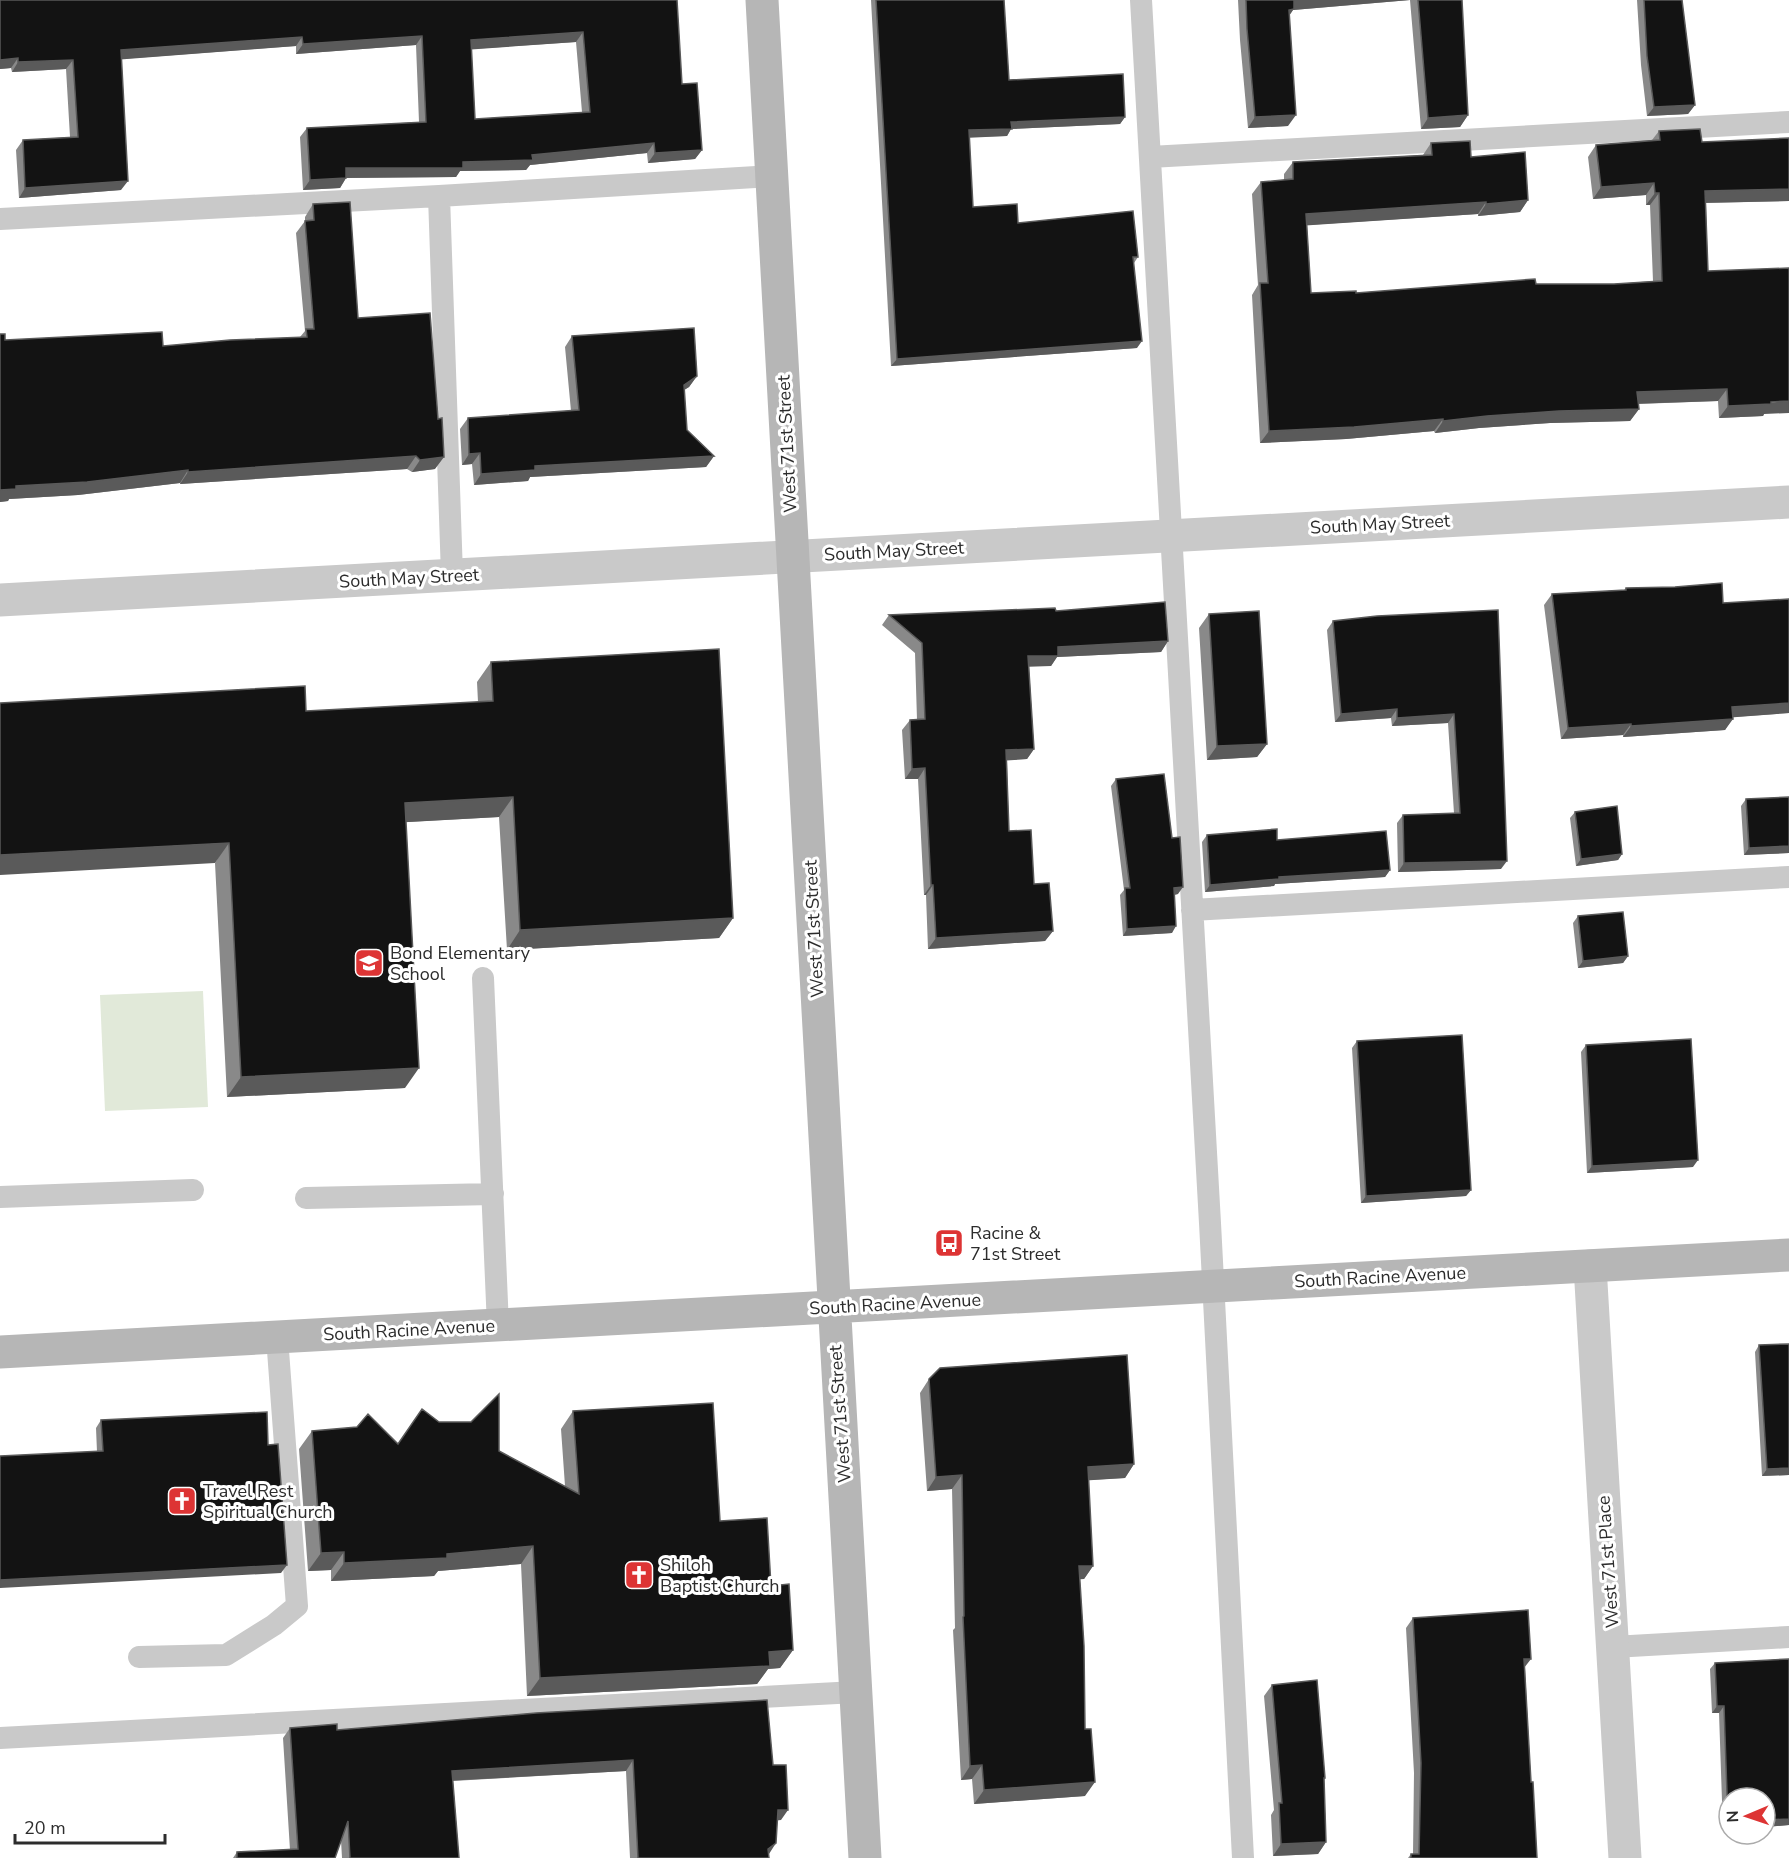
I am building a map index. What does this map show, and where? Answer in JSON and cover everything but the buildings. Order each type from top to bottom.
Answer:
[{"type":"main road","name":"West 71st Street","points":[[762,0],[865,1858]]},
{"type":"main road","name":"South Racine Avenue","points":[[0,1352],[1789,1255]]},
{"type":"street","name":"South May Street","points":[[0,600],[1789,502]]},
{"type":"street","name":"West 71st Place","points":[[1590,1266],[1625,1858]]},
{"type":"lane","points":[[1141,0],[1243,1858]]},
{"type":"lane","points":[[1149,157],[1789,122]]},
{"type":"lane","points":[[0,219],[772,176]]},
{"type":"lane","points":[[439,196],[452,575]]},
{"type":"lane","points":[[1192,910],[1789,877]]},
{"type":"lane","points":[[483,978],[498,1326]]},
{"type":"lane","points":[[0,1197],[193,1190]]},
{"type":"lane","points":[[306,1198],[493,1194]]},
{"type":"lane","points":[[139,1657],[226,1655],[274,1625],[297,1606],[277,1337]]},
{"type":"lane","points":[[1613,1647],[1789,1637]]},
{"type":"lane","points":[[0,1738],[856,1692]]},
{"type":"green space","points":[[203,991],[208,1107],[105,1111],[100,995]]},
{"type":"place","name":"Bond Elementary School","points":[[369,963]]},
{"type":"place","name":"Racine & 71st Street","points":[[949,1243]]},
{"type":"place","name":"Travel Rest Spiritual Church","points":[[182,1501]]},
{"type":"place","name":"Shiloh Baptist Church","points":[[639,1575]]}]
